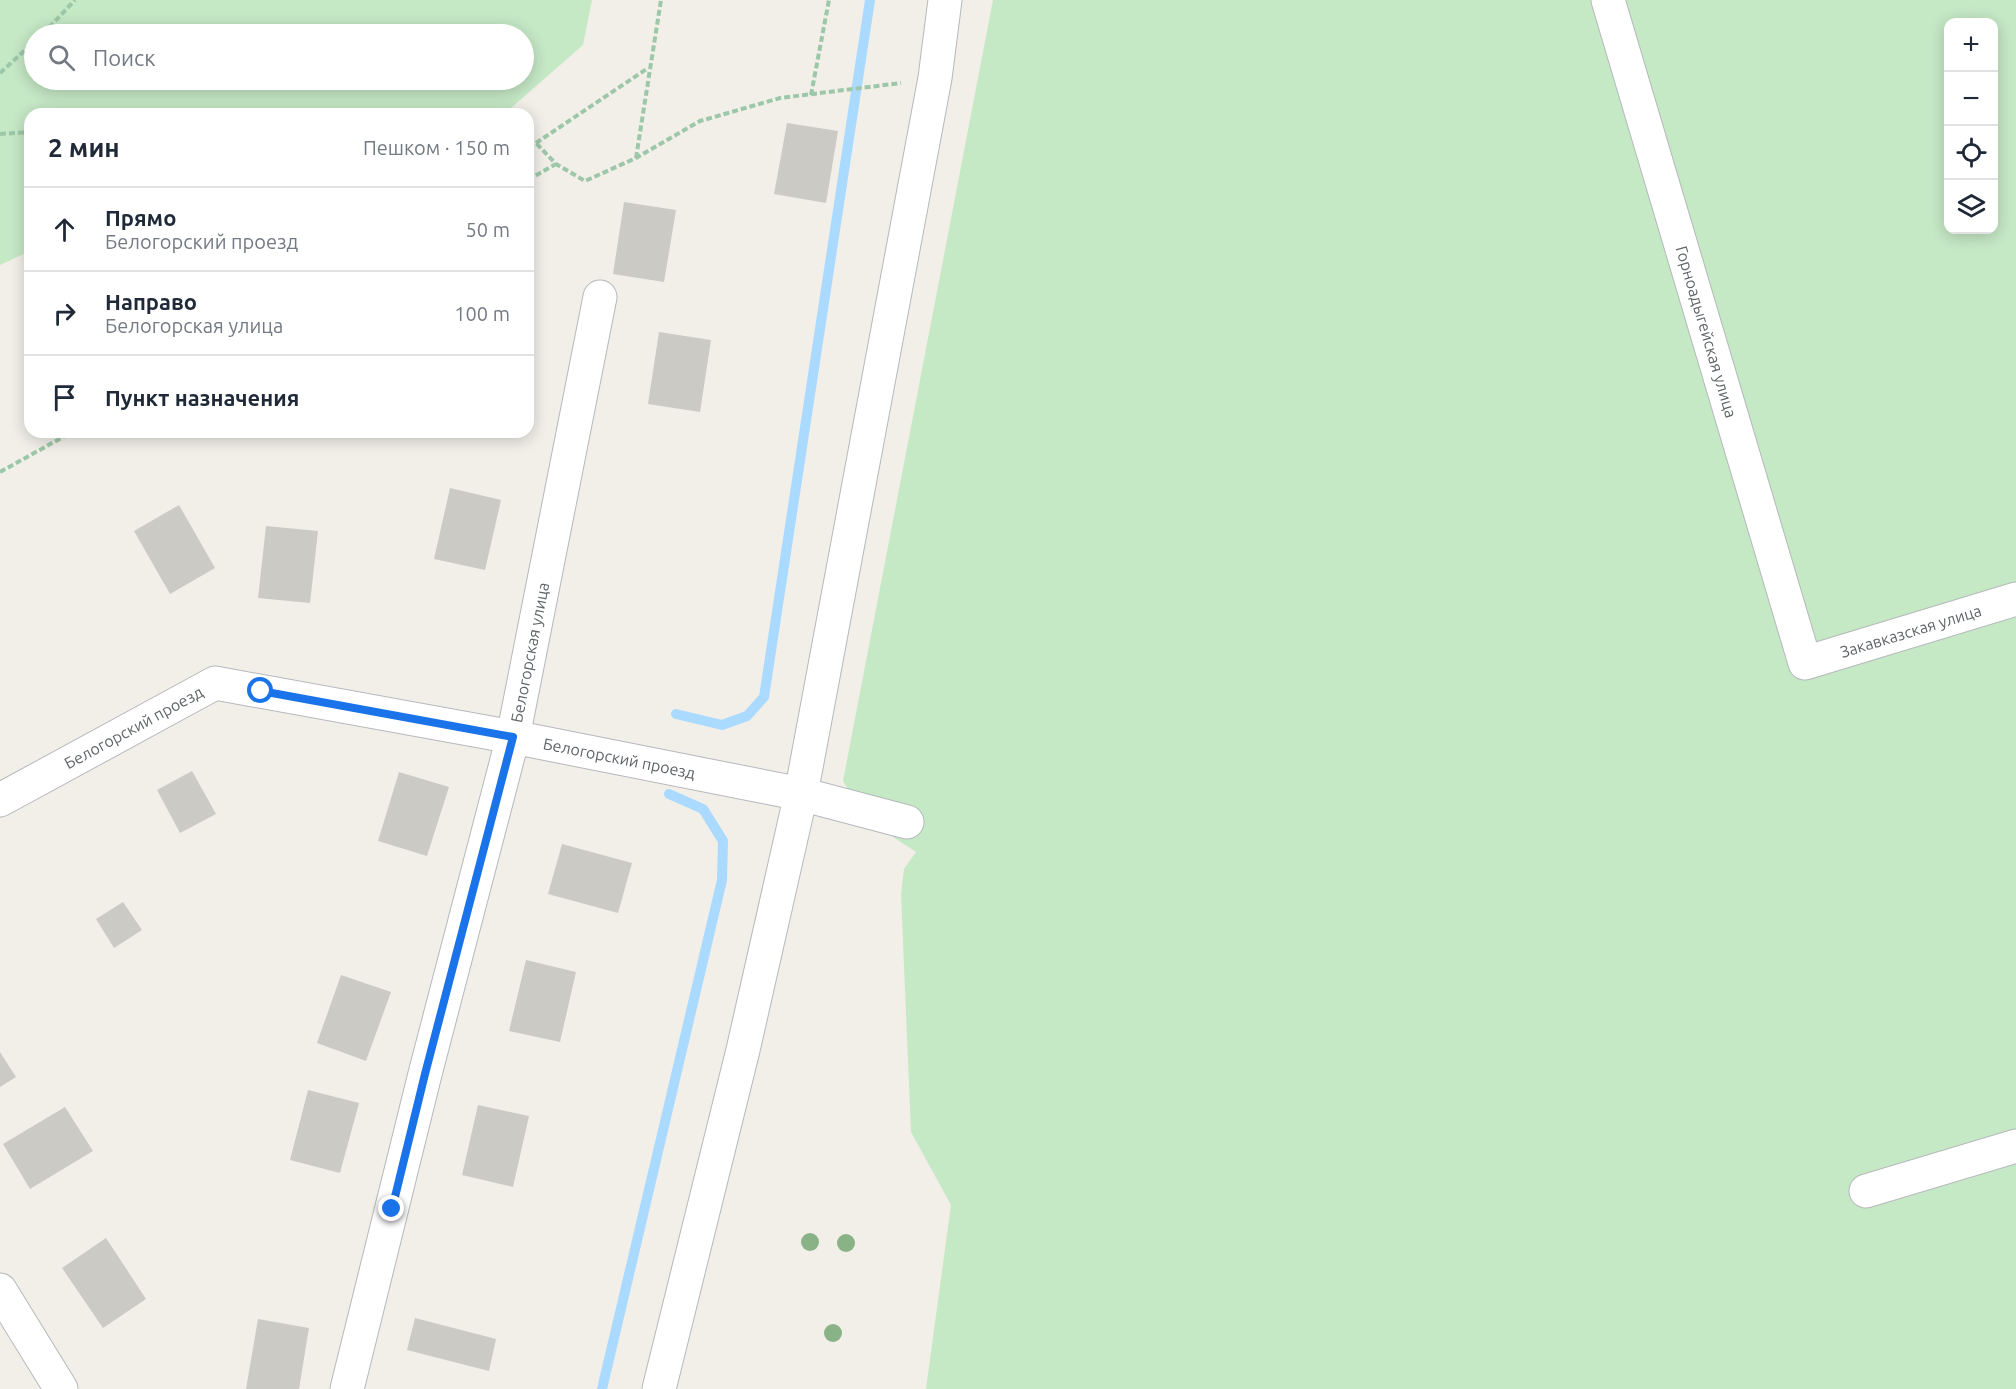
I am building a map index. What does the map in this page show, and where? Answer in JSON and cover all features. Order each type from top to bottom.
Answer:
[{"type":"street","points":[[659,1389],[743,1050],[801,794],[935,78],[945,0]]},
{"type":"street","name":"Горноадыгейская улица","points":[[1608,0],[1805,663]]},
{"type":"street","name":"Белогорская улица","points":[[347,1389],[425,1074],[513,737],[600,297]]},
{"type":"street","name":"Закавказская улица","points":[[1805,663],[2016,599]]},
{"type":"street","name":"Белогорский проезд","points":[[0,800],[215,683],[513,737],[801,794],[907,822]]},
{"type":"street","points":[[1866,1191],[2016,1146]]},
{"type":"street","points":[[0,1290],[61,1389]]},
{"type":"path","points":[[52,24],[75,0]]},
{"type":"path","points":[[636,158],[661,0]]},
{"type":"path","points":[[811,95],[829,0]]},
{"type":"path","points":[[0,73],[24,51]]},
{"type":"path","points":[[649,68],[536,143],[556,164],[585,181],[636,158],[700,121],[780,98],[935,78]]},
{"type":"path","points":[[0,134],[24,132]]},
{"type":"path","points":[[534,177],[556,164]]},
{"type":"path","points":[[0,472],[61,438]]},
{"type":"green space","points":[[0,0],[592,0],[583,45],[534,88],[534,24],[24,24],[24,90],[531,90],[511,108],[24,108],[24,254],[0,265]]},
{"type":"green space","points":[[993,0],[2016,0],[2016,1389],[926,1389],[951,1205],[911,1132],[901,894],[904,869],[916,852],[866,819],[843,781]]},
{"type":"building","points":[[787,123],[838,131],[826,203],[774,194]]},
{"type":"building","points":[[624,202],[676,210],[664,282],[613,274]]},
{"type":"building","points":[[659,332],[711,340],[700,412],[648,404]]},
{"type":"building","points":[[450,488],[501,500],[485,570],[434,559]]},
{"type":"building","points":[[179,505],[215,568],[170,594],[134,531]]},
{"type":"building","points":[[266,526],[318,531],[310,603],[258,598]]},
{"type":"building","points":[[192,771],[216,814],[180,833],[157,790]]},
{"type":"building","points":[[399,772],[449,787],[427,856],[378,841]]},
{"type":"building","points":[[562,844],[632,863],[618,913],[548,894]]},
{"type":"building","points":[[123,902],[142,930],[114,948],[96,919]]},
{"type":"building","points":[[526,960],[576,972],[560,1042],[509,1031]]},
{"type":"building","points":[[341,975],[391,992],[366,1061],[317,1043]]},
{"type":"building","points":[[0,1052],[16,1077],[0,1087]]},
{"type":"building","points":[[308,1090],[359,1103],[340,1173],[290,1160]]},
{"type":"building","points":[[478,1105],[529,1116],[513,1187],[462,1175]]},
{"type":"building","points":[[65,1107],[93,1151],[30,1189],[3,1144]]},
{"type":"building","points":[[106,1238],[146,1299],[103,1328],[62,1268]]},
{"type":"building","points":[[415,1318],[496,1339],[489,1371],[407,1350]]},
{"type":"building","points":[[258,1319],[309,1328],[299,1389],[246,1389]]},
{"type":"waterway","points":[[676,714],[722,725],[747,716],[764,697],[870,0]]},
{"type":"waterway","points":[[602,1389],[722,880],[723,841],[703,809],[669,794]]},
{"type":"route","points":[[261,691],[513,737],[392,1209]]}]
